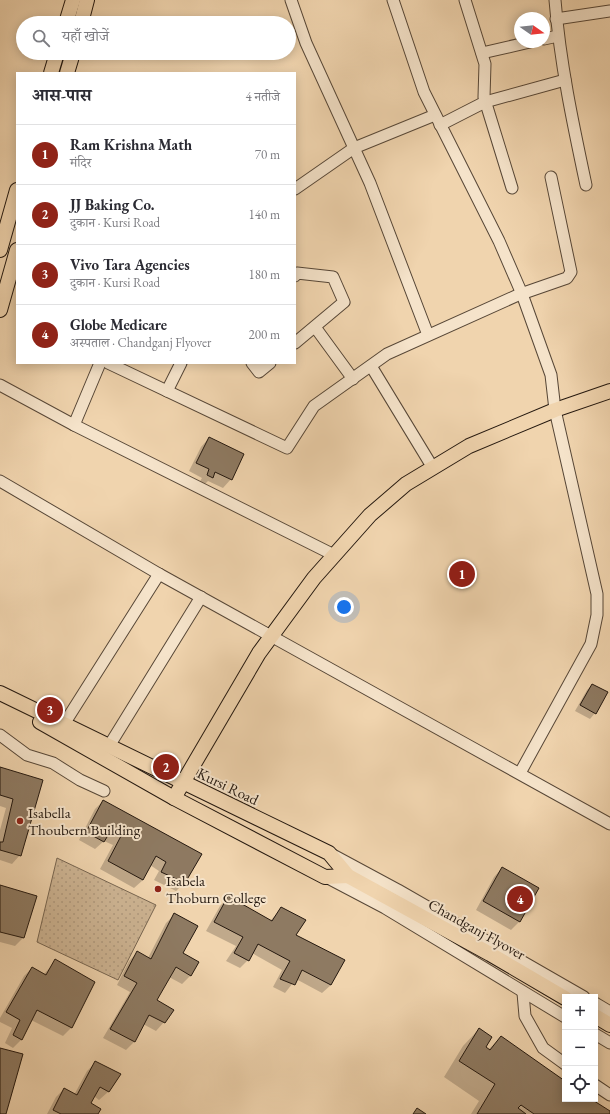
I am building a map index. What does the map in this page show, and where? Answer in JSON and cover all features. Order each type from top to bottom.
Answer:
[{"type":"main road","points":[[68,16],[73,0]]},
{"type":"main road","points":[[83,16],[88,0]]},
{"type":"main road","points":[[51,72],[55,60]]},
{"type":"main road","points":[[67,72],[71,60]]},
{"type":"main road","points":[[1,241],[16,193]]},
{"type":"main road","points":[[0,310],[16,254]]},
{"type":"main road","points":[[174,798],[259,653],[314,578],[370,515],[406,484],[469,446],[555,410],[610,391]]},
{"type":"main road","name":"Kursi Road","points":[[0,693],[329,853],[348,876],[372,889]]},
{"type":"main road","name":"Kursi Road","points":[[0,699],[174,798],[325,876],[348,876]]},
{"type":"main road","name":"Chandganj Flyover","points":[[372,889],[490,954],[562,996]]},
{"type":"main road","points":[[598,1018],[610,1025]]},
{"type":"street","points":[[291,0],[306,43],[370,183],[428,335]]},
{"type":"street","points":[[393,0],[424,92],[499,241],[522,294],[551,375],[555,410],[598,594],[597,615],[591,644],[520,774]]},
{"type":"street","points":[[465,0],[485,64],[485,102],[512,188]]},
{"type":"street","points":[[554,0],[565,80],[586,185]]},
{"type":"street","points":[[556,19],[610,11]]},
{"type":"street","points":[[550,38],[558,36]]},
{"type":"street","points":[[482,53],[514,46]]},
{"type":"street","points":[[296,188],[354,148],[438,120],[485,102],[565,80]]},
{"type":"street","points":[[110,364],[287,448],[314,406],[387,354],[522,294],[567,278],[571,272],[551,178]]},
{"type":"street","points":[[296,273],[333,277],[344,302],[296,342]]},
{"type":"street","points":[[315,327],[353,379]]},
{"type":"street","points":[[74,425],[100,364]]},
{"type":"street","points":[[167,391],[180,364]]},
{"type":"street","points":[[253,364],[259,372],[269,364]]},
{"type":"street","points":[[371,366],[433,468]]},
{"type":"street","points":[[0,385],[74,425],[334,555]]},
{"type":"street","points":[[0,481],[158,574],[272,635],[610,824]]},
{"type":"street","points":[[64,724],[158,574]]},
{"type":"street","points":[[109,746],[201,597]]},
{"type":"street","points":[[0,735],[27,755],[53,763],[80,780],[104,791]]},
{"type":"street","points":[[329,853],[398,890],[579,994]]},
{"type":"street","points":[[325,876],[385,908],[562,1015]]},
{"type":"street","points":[[523,993],[525,1016],[543,1048],[562,1062]]},
{"type":"street","points":[[598,1005],[610,1012]]},
{"type":"street","points":[[598,1036],[610,1043]]},
{"type":"street","points":[[598,1087],[610,1095]]},
{"type":"shaded area","points":[[57,858],[156,905],[118,980],[37,942]]},
{"type":"building","points":[[209,437],[244,454],[232,480],[215,472],[213,478],[207,475],[209,469],[196,463]]},
{"type":"building","points":[[592,684],[608,692],[596,714],[580,705]]},
{"type":"building","name":"Isabella Thoubern Building","points":[[0,767],[43,780],[21,856],[0,850],[0,842],[3,842],[13,799],[0,795]]},
{"type":"building","points":[[103,800],[202,854],[185,883],[161,872],[166,862],[156,856],[143,880],[108,861],[121,836],[110,832],[104,842],[86,832]]},
{"type":"building","points":[[502,867],[539,888],[520,922],[483,901]]},
{"type":"building","points":[[0,885],[37,896],[24,938],[0,932]]},
{"type":"building","points":[[228,896],[272,921],[281,907],[306,920],[296,935],[345,960],[331,985],[302,970],[295,985],[280,979],[290,961],[258,944],[249,961],[234,953],[243,937],[214,922]]},
{"type":"building","points":[[174,913],[198,926],[183,953],[199,962],[191,976],[176,967],[157,1000],[174,1010],[165,1023],[149,1015],[135,1042],[110,1029],[137,983],[124,976],[137,951],[151,959]]},
{"type":"building","points":[[55,959],[95,982],[72,1028],[37,1010],[22,1040],[13,1035],[20,1020],[6,1012],[32,967],[46,975]]},
{"type":"building","points":[[479,1028],[492,1037],[486,1047],[490,1050],[501,1036],[562,1079],[562,1102],[596,1102],[610,1111],[610,1114],[534,1114],[521,1105],[518,1108],[526,1114],[477,1114],[495,1084],[459,1061]]},
{"type":"building","points":[[0,1048],[23,1054],[6,1114],[0,1114]]},
{"type":"building","points":[[95,1061],[121,1074],[109,1092],[100,1087],[91,1103],[101,1109],[98,1114],[61,1114],[53,1110],[64,1088],[77,1095]]},
{"type":"building","points":[[417,1108],[426,1114],[413,1114]]},
{"type":"place","name":"Ram Krishna Math","points":[[462,574]]},
{"type":"place","name":"Vivo Tara Agencies","points":[[50,710]]},
{"type":"place","name":"JJ Baking Co.","points":[[166,767]]},
{"type":"place","name":"Isabella Thoubern Building","points":[[20,821]]},
{"type":"place","name":"Isabela Thoburn College","points":[[158,889]]},
{"type":"place","name":"Globe Medicare","points":[[520,899]]}]
